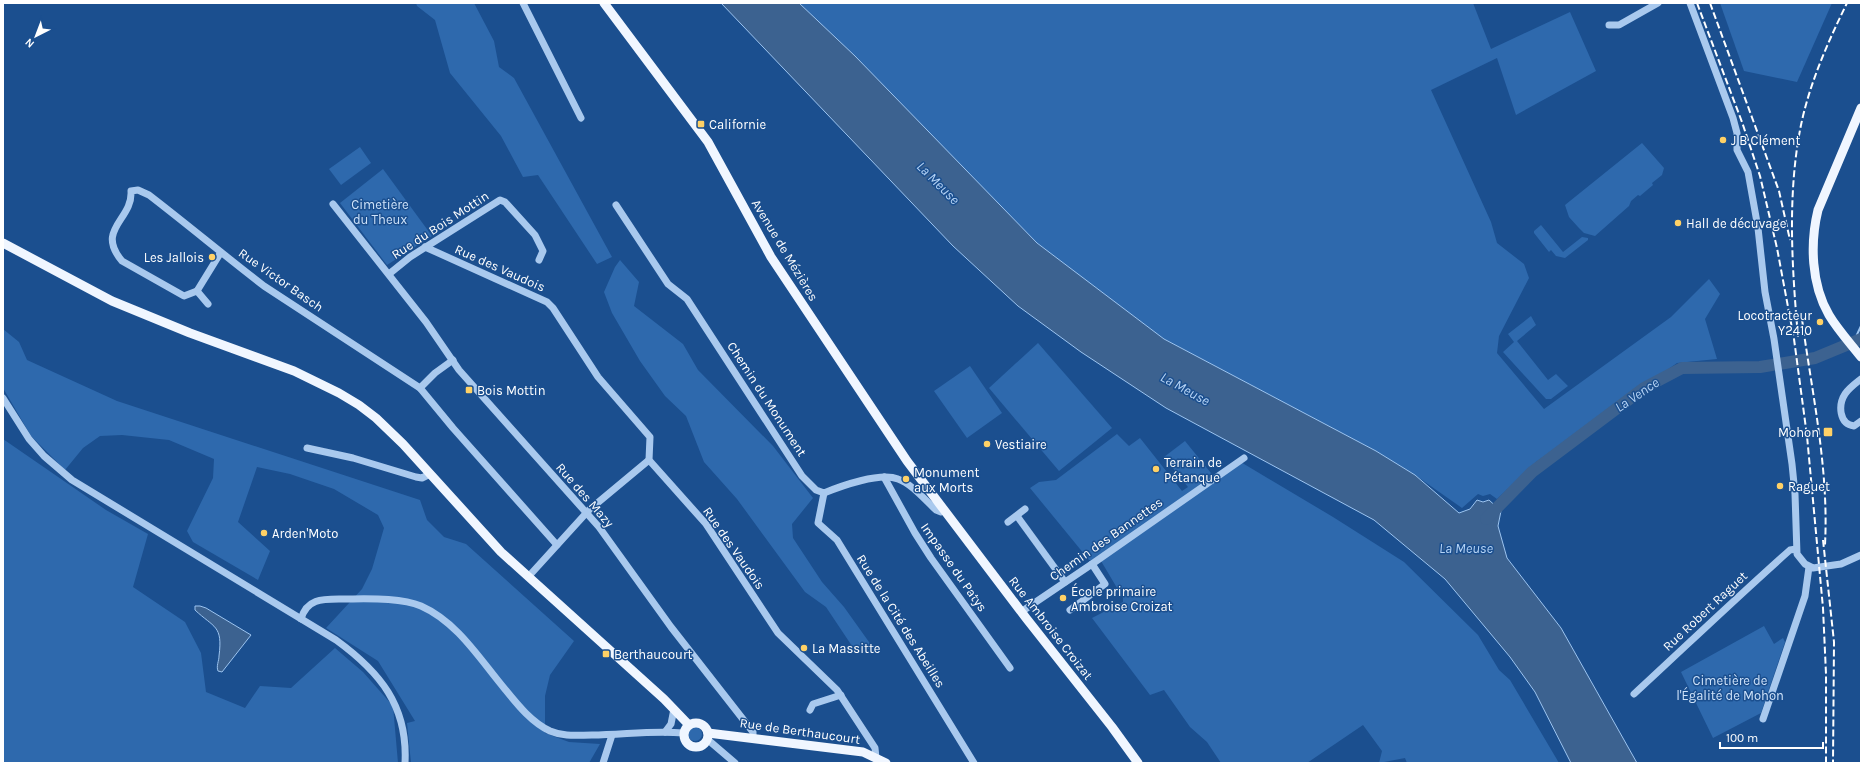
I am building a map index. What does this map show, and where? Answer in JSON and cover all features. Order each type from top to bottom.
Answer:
[{"type":"main road","name":"Avenue de Mézières","points":[[604,3],[708,142],[771,257],[907,461],[944,510]]},
{"type":"main road","points":[[1859,354],[1829,316],[1819,292],[1814,260],[1814,233],[1816,218],[1822,199],[1861,108]]},
{"type":"main road","points":[[3,243],[112,301],[190,334],[294,371],[340,393],[376,418],[430,474],[501,552],[674,709],[688,724]]},
{"type":"main road","name":"Rue Ambroise Croizat","points":[[944,510],[1021,612],[1112,727],[1138,763]]},
{"type":"main road","points":[[692,722],[701,723],[707,729],[708,736],[699,747],[691,746],[685,741],[683,733],[688,724],[692,722]]},
{"type":"main road","name":"Rue de Berthaucourt","points":[[708,736],[753,738],[863,752],[886,763]]},
{"type":"street","points":[[523,3],[581,118]]},
{"type":"street","points":[[1609,24],[1619,25],[1658,3]]},
{"type":"street","points":[[1690,3],[1733,118],[1737,133],[1739,154],[1748,172],[1758,228],[1765,292],[1779,374],[1795,494],[1797,554],[1811,567],[1841,564],[1861,555]]},
{"type":"street","name":"Rue Victor Basch","points":[[197,291],[184,296],[122,260],[115,252],[112,246],[114,228],[129,204],[132,197],[131,191],[138,190],[149,195],[264,286],[420,388],[453,428],[557,545]]},
{"type":"street","name":"Rue du Bois Mottin","points":[[389,274],[425,247],[500,200],[505,202],[540,242],[543,251],[538,260]]},
{"type":"street","name":"Rue des Mazy","points":[[333,204],[377,262],[389,274],[426,322],[459,370],[599,527],[671,627],[753,732],[753,738]]},
{"type":"street","name":"Chemin du Monument","points":[[616,205],[668,284],[687,299],[802,476],[816,490],[824,493]]},
{"type":"street","name":"Rue des Vaudois","points":[[425,247],[547,302],[553,308],[598,377],[650,437],[649,460],[706,524],[778,633],[841,695],[875,748],[876,758]]},
{"type":"street","points":[[208,304],[197,291],[221,252]]},
{"type":"street","points":[[420,388],[435,373],[452,360]]},
{"type":"street","points":[[1861,379],[1846,393],[1841,409],[1843,418],[1847,424],[1854,426],[1861,421]]},
{"type":"street","points":[[3,398],[29,439],[44,456],[72,480],[336,640],[360,657],[378,676],[392,697],[400,718],[404,737],[405,763]]},
{"type":"street","points":[[307,448],[353,458],[416,477],[422,478],[430,474]]},
{"type":"street","name":"Chemin des Bannettes","points":[[1021,612],[1244,458]]},
{"type":"street","points":[[529,576],[587,513],[649,460]]},
{"type":"street","points":[[824,493],[838,487],[884,477],[898,479],[907,484],[936,510],[941,512],[944,510]]},
{"type":"street","name":"Impasse du Patys","points":[[884,477],[915,533],[931,558],[1010,668]]},
{"type":"street","name":"Rue de la Cité des Abeilles","points":[[824,493],[818,523],[837,540],[974,763]]},
{"type":"street","points":[[1008,522],[1025,510]]},
{"type":"street","points":[[1017,516],[1065,582]]},
{"type":"street","name":"Rue Robert Raguet","points":[[1634,694],[1757,578],[1790,550],[1796,549]]},
{"type":"street","points":[[1070,610],[1105,584],[1092,564]]},
{"type":"street","points":[[1763,719],[1805,596],[1811,567]]},
{"type":"street","points":[[301,619],[304,610],[314,601],[336,599],[390,600],[420,606],[453,626],[515,702],[531,718],[550,731],[569,736],[665,732],[683,733]]},
{"type":"street","points":[[810,710],[813,704],[841,695]]},
{"type":"street","points":[[665,732],[671,724],[674,709]]},
{"type":"street","points":[[603,763],[612,735]]},
{"type":"street","points":[[708,736],[735,763]]},
{"type":"green space","points":[[416,3],[474,3],[494,41],[499,67],[514,78],[612,257],[597,264],[538,175],[523,177],[501,136],[450,73],[435,20],[417,6]]},
{"type":"green space","points":[[799,3],[1473,3],[1491,49],[1570,12],[1596,71],[1516,115],[1497,58],[1431,90],[1491,222],[1497,243],[1524,264],[1529,278],[1499,336],[1497,353],[1544,409],[1671,317],[1709,279],[1720,294],[1705,319],[1717,359],[1677,363],[1536,462],[1497,499],[1490,494],[1483,496],[1478,494],[1462,508],[1415,475],[1376,451],[1164,339],[1130,315],[1037,243]]},
{"type":"green space","points":[[1720,3],[1832,3],[1797,82],[1744,71]]},
{"type":"green space","points":[[1642,143],[1664,168],[1662,175],[1640,196],[1638,195],[1631,201],[1629,206],[1595,236],[1584,233],[1569,217],[1565,205]]},
{"type":"green space","points":[[360,147],[371,163],[341,185],[329,169]]},
{"type":"green space","name":"Cimetière du Theux","points":[[383,169],[432,236],[387,265],[340,203]]},
{"type":"green space","points":[[1541,225],[1563,252],[1582,237],[1588,238],[1588,240],[1565,258],[1556,256],[1551,250],[1549,252],[1534,233],[1534,231]]},
{"type":"green space","points":[[620,260],[639,282],[634,306],[683,344],[698,370],[773,446],[813,498],[792,524],[793,538],[822,582],[844,607],[874,649],[858,649],[852,646],[826,607],[805,592],[737,499],[704,462],[686,416],[665,396],[640,361],[612,313],[604,292],[615,267]]},
{"type":"green space","points":[[1531,316],[1536,325],[1517,341],[1548,380],[1556,374],[1568,386],[1551,399],[1546,399],[1503,352],[1514,342],[1508,334]]},
{"type":"green space","points":[[3,329],[19,342],[27,360],[117,401],[420,500],[427,520],[444,537],[466,544],[574,641],[550,675],[545,696],[545,733],[569,742],[600,744],[589,763],[411,763],[407,723],[415,721],[378,661],[326,628],[362,589],[372,569],[384,528],[378,515],[334,489],[290,474],[257,467],[238,522],[270,551],[258,580],[193,542],[187,531],[213,478],[214,459],[169,440],[122,435],[100,436],[83,448],[65,470],[31,436],[3,388]]},
{"type":"green space","points":[[1038,343],[1112,428],[1059,471],[989,388]]},
{"type":"green space","points":[[970,366],[1002,413],[967,438],[934,391]]},
{"type":"green space","points":[[1117,434],[1129,446],[1140,438],[1182,491],[1188,487],[1164,457],[1185,441],[1215,478],[1239,461],[1333,517],[1404,562],[1478,635],[1499,670],[1510,680],[1559,763],[1407,763],[1405,758],[1379,763],[1382,751],[1363,725],[1307,763],[1221,763],[1207,742],[1190,727],[1164,690],[1150,695],[1092,618],[1123,602],[1123,598],[1101,561],[1089,560],[1030,488],[1039,482],[1056,480]]},
{"type":"green space","points":[[3,439],[106,510],[148,534],[133,587],[185,622],[201,653],[206,692],[245,708],[260,686],[291,688],[335,648],[363,672],[393,706],[398,763],[3,763]]},
{"type":"green space","name":"Cimetière de l'Égalité de Mohon","points":[[1764,626],[1774,644],[1783,638],[1785,642],[1761,713],[1713,738],[1681,672]]},
{"type":"green space","points":[[692,727],[698,727],[702,731],[702,737],[698,741],[692,741],[688,737],[688,731]]},
{"type":"water","name":"La Meuse","points":[[721,3],[799,3],[855,56],[1037,243],[1164,339],[1376,451],[1415,475],[1459,513],[1470,509],[1477,500],[1483,502],[1489,500],[1501,511],[1498,526],[1507,558],[1561,628],[1637,763],[1571,763],[1535,692],[1510,657],[1445,579],[1374,520],[1166,408],[1081,352],[1018,306],[953,246]]},
{"type":"water","points":[[195,606],[206,608],[251,635],[222,672],[218,671],[217,669],[220,638],[216,628],[195,610]]},
{"type":"waterway","points":[[1854,341],[1861,326]]},
{"type":"waterway","name":"La Vence","points":[[1486,519],[1532,472],[1644,388],[1682,368],[1760,367],[1815,358],[1861,339]]},
{"type":"railway","points":[[1697,3],[1742,122],[1760,176],[1777,248],[1794,339],[1807,436],[1823,608],[1826,674],[1826,763]]},
{"type":"railway","points":[[1710,3],[1779,191],[1790,240]]},
{"type":"railway","points":[[1798,337],[1792,231],[1792,204],[1797,151],[1801,125],[1814,78],[1826,47],[1847,3]]},
{"type":"railway","points":[[1802,319],[1822,459],[1826,516],[1825,545]]},
{"type":"railway","points":[[1823,540],[1834,642],[1833,763]]},
{"type":"place","name":"Californie","points":[[701,124]]},
{"type":"place","name":"J B Clément","points":[[1723,140]]},
{"type":"place","name":"Hall de décuvage","points":[[1678,223]]},
{"type":"place","name":"Les Jallois","points":[[212,257]]},
{"type":"place","name":"Locotracteur Y2410","points":[[1820,322]]},
{"type":"place","name":"Bois Mottin","points":[[469,390]]},
{"type":"place","name":"Mohon","points":[[1828,432]]},
{"type":"place","name":"Vestiaire","points":[[987,444]]},
{"type":"place","name":"Terrain de Pétanque","points":[[1156,469]]},
{"type":"place","name":"Monument aux Morts","points":[[906,479]]},
{"type":"place","name":"Raguet","points":[[1780,486]]},
{"type":"place","name":"Arden'Moto","points":[[264,533]]},
{"type":"place","name":"École primaire Ambroise Croizat","points":[[1063,598]]},
{"type":"place","name":"La Massitte","points":[[804,648]]},
{"type":"place","name":"Berthaucourt","points":[[606,654]]}]
